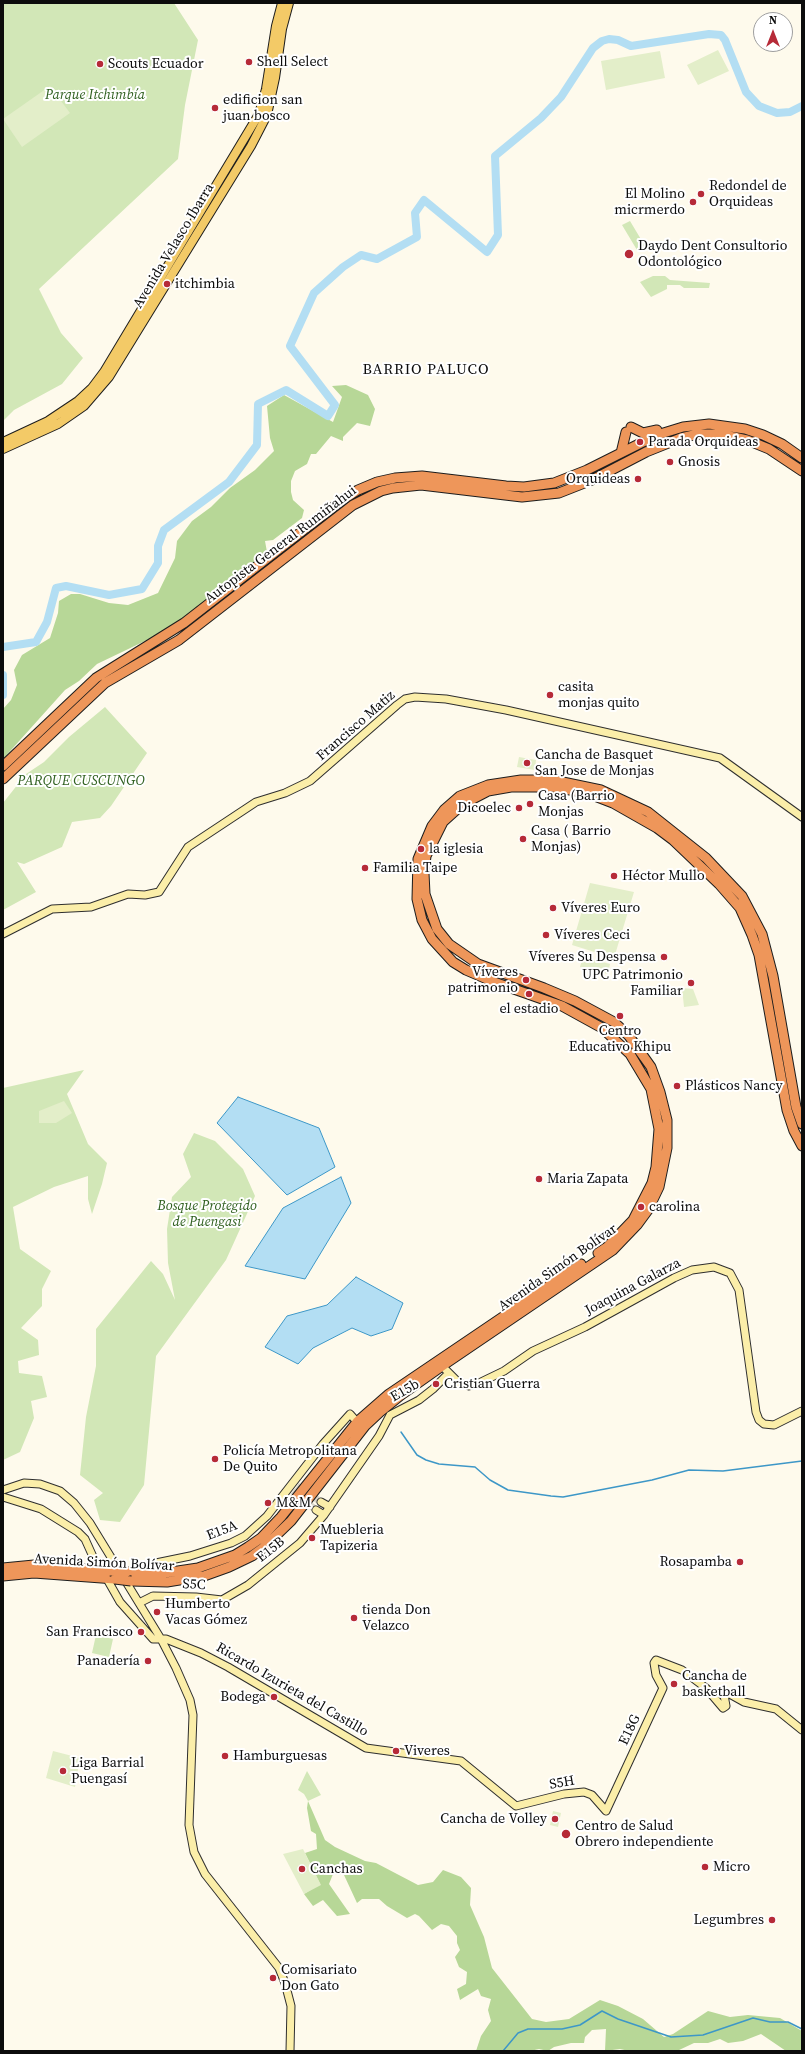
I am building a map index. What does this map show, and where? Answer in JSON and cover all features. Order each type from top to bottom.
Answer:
[{"type":"highway","points":[[621,453],[629,430],[647,433],[682,423],[700,425]]},
{"type":"highway","name":"Autopista General Rumiñahui","points":[[3,766],[96,678],[184,623],[325,512],[358,490],[377,482],[395,478],[422,476],[506,486],[538,486],[567,479],[672,430],[700,425],[724,425],[745,429],[782,444],[802,458]]},
{"type":"highway","name":"Autopista General Rumiñahui","points":[[3,779],[105,684],[126,670],[179,640],[353,505],[381,491],[421,485],[505,496],[528,497],[552,494],[572,490],[626,461],[666,443],[681,438],[703,434],[720,434],[747,440],[769,449],[802,471]]},
{"type":"highway","name":"Avenida Simón Bolívar","points":[[129,1576],[141,1573],[167,1574],[198,1568],[235,1555],[260,1538],[281,1517],[357,1422],[389,1394],[607,1247],[626,1229],[638,1212],[652,1183],[656,1166],[659,1129],[655,1104],[645,1077],[630,1054],[621,1044],[602,1028],[562,1006],[494,982],[466,970],[453,962],[432,939],[422,920],[417,899],[418,859],[432,826],[444,810],[460,796],[488,785],[521,780],[553,780],[601,790],[648,812],[706,858],[742,896],[762,934],[773,976],[796,1107],[802,1124]]},
{"type":"highway","name":"Avenida Simón Bolívar","points":[[3,1576],[34,1573],[129,1576],[160,1582],[185,1580],[216,1572],[252,1556],[273,1540],[291,1522],[365,1426],[393,1400],[613,1250],[629,1235],[648,1210],[663,1175],[667,1141],[667,1120],[656,1080],[644,1056],[624,1031],[614,1022],[575,1001],[478,964],[458,952],[442,937],[433,919],[425,894],[424,872],[426,856],[435,835],[443,822],[463,804],[488,791],[511,787],[553,787],[587,793],[613,803],[657,828],[673,840],[719,884],[740,908],[759,955],[787,1110],[794,1131],[802,1146]]},
{"type":"highway","name":"Avenida Simón Bolívar","points":[[3,1568],[34,1565],[99,1570],[111,1576]]},
{"type":"main road","name":"Avenida Velasco Ibarra","points":[[3,448],[9,442],[48,421],[78,401],[92,388],[104,372],[260,114],[266,89],[276,26],[282,3]]},
{"type":"main road","name":"Avenida Velasco Ibarra","points":[[9,442],[58,424],[84,406],[113,370],[251,146],[267,115],[275,78],[282,29],[289,3]]},
{"type":"street","name":"Francisco Matiz","points":[[3,934],[52,909],[61,907],[91,907],[128,894],[145,895],[159,892],[188,846],[256,802],[291,791],[310,781],[397,705],[405,699],[415,696],[428,696],[506,710],[720,758],[802,817]]},
{"type":"street","name":"Joaquina Galarza","points":[[442,1366],[448,1374],[464,1386],[477,1384],[504,1371],[533,1351],[585,1327],[674,1278],[692,1270],[714,1267],[730,1273],[739,1290],[756,1412],[759,1420],[764,1424],[774,1425],[802,1411]]},
{"type":"street","name":"E15b","points":[[325,1514],[379,1436],[390,1415],[419,1400],[433,1390],[448,1374]]},
{"type":"street","name":"E15A","points":[[141,1573],[156,1563],[190,1556],[242,1538],[267,1516],[293,1487],[323,1444],[350,1414],[357,1422]]},
{"type":"street","points":[[3,1490],[19,1484],[35,1483],[51,1487],[67,1497],[90,1523],[161,1639],[190,1700],[193,1715],[189,1825],[194,1852],[205,1874],[279,1968],[286,1983],[290,2002],[290,2051]]},
{"type":"street","points":[[3,1497],[41,1509],[78,1532],[85,1539],[99,1570]]},
{"type":"street","points":[[321,1502],[330,1507]]},
{"type":"street","points":[[316,1510],[325,1514]]},
{"type":"street","name":"E15B","points":[[226,1599],[248,1585],[300,1543],[325,1514]]},
{"type":"street","name":"Ricardo Izurieta del Castillo","points":[[111,1576],[120,1602],[135,1621],[153,1639],[171,1640],[201,1652],[228,1666],[366,1748],[461,1761],[516,1806]]},
{"type":"street","name":"S5C","points":[[139,1603],[152,1596],[226,1599]]},
{"type":"street","name":"E18G","points":[[606,1811],[663,1688],[656,1675],[654,1663],[656,1660],[682,1670],[706,1688],[723,1708],[726,1706],[724,1695],[726,1692],[744,1702],[776,1710],[802,1730]]},
{"type":"street","name":"S5H","points":[[516,1806],[564,1794],[584,1792],[592,1795],[606,1811]]},
{"type":"green space","name":"Parque Itchimbía","points":[[3,3],[174,3],[198,40],[185,105],[178,159],[39,289],[61,333],[83,358],[62,384],[14,410],[3,421]]},
{"type":"green space","points":[[718,50],[729,71],[698,85],[687,65]]},
{"type":"green space","points":[[660,51],[665,78],[606,90],[601,61]]},
{"type":"green space","points":[[50,86],[70,113],[22,147],[3,119]]},
{"type":"green space","points":[[630,221],[645,246],[637,250],[622,225]]},
{"type":"green space","points":[[653,276],[665,276],[670,280],[710,283],[709,288],[684,288],[680,285],[667,285],[667,289],[651,297],[640,282]]},
{"type":"green space","points":[[346,385],[368,395],[375,409],[370,426],[357,423],[343,437],[343,441],[331,436],[316,454],[311,454],[307,464],[295,471],[291,481],[291,492],[293,500],[304,510],[302,518],[273,540],[265,541],[267,552],[170,629],[97,664],[79,681],[65,690],[3,759],[3,709],[11,700],[17,685],[14,670],[22,655],[50,638],[58,613],[59,601],[71,594],[80,594],[109,603],[128,605],[158,593],[175,558],[177,541],[192,521],[211,507],[230,488],[255,470],[274,451],[270,438],[267,406],[284,395],[333,422],[342,397],[332,386]]},
{"type":"green space","name":"PARQUE CUSCUNGO","points":[[105,707],[147,753],[111,806],[100,818],[72,822],[62,847],[24,864],[17,862],[36,892],[3,910],[3,803],[26,774],[44,762],[69,737]]},
{"type":"green space","name":"Cancha de Basquet San Jose de Monjas","points":[[519,757],[536,760],[535,770],[517,767]]},
{"type":"green space","points":[[590,883],[634,892],[614,958],[572,945]]},
{"type":"green space","points":[[583,957],[610,964],[608,974],[580,967]]},
{"type":"green space","points":[[682,988],[693,989],[699,1005],[684,1007]]},
{"type":"green space","points":[[84,1070],[67,1094],[88,1144],[107,1163],[92,1214],[88,1199],[88,1176],[54,1187],[13,1207],[20,1249],[51,1271],[42,1289],[42,1306],[21,1328],[38,1340],[39,1355],[18,1361],[19,1373],[42,1376],[47,1397],[31,1401],[34,1418],[20,1452],[3,1460],[3,1088]]},
{"type":"green space","points":[[64,1101],[72,1113],[56,1123],[39,1123],[39,1111]]},
{"type":"green space","name":"Bosque Protegido de Puengasi","points":[[194,1133],[215,1141],[243,1169],[255,1196],[226,1260],[156,1356],[144,1485],[120,1522],[100,1520],[94,1500],[103,1493],[80,1475],[86,1417],[96,1366],[96,1329],[151,1261],[163,1274],[175,1300],[168,1263],[167,1229],[172,1197],[191,1177],[183,1154]]},
{"type":"green space","points":[[96,1635],[113,1639],[109,1657],[92,1653]]},
{"type":"green space","name":"Liga Barrial Puengasí","points":[[53,1751],[80,1758],[75,1787],[46,1778]]},
{"type":"green space","points":[[307,1771],[321,1795],[308,1801],[304,1794],[298,1790]]},
{"type":"green space","points":[[308,1801],[325,1840],[335,1847],[365,1861],[376,1863],[418,1885],[433,1882],[443,1870],[461,1877],[471,1888],[470,1905],[484,1937],[492,1968],[532,2019],[546,2022],[569,2019],[600,2000],[618,2006],[643,2019],[664,2037],[673,2034],[708,2011],[730,2017],[748,2015],[780,2018],[802,2031],[802,2051],[786,2051],[761,2034],[743,2041],[728,2043],[720,2039],[708,2043],[694,2043],[677,2051],[629,2051],[620,2049],[605,2051],[606,2029],[592,2030],[585,2037],[584,2043],[571,2043],[554,2047],[548,2051],[539,2049],[530,2051],[476,2051],[481,2036],[491,2021],[488,2010],[491,1999],[481,1996],[478,1989],[460,2000],[457,1989],[466,1984],[467,1972],[459,1967],[455,1957],[460,1950],[457,1943],[457,1936],[449,1926],[441,1924],[432,1930],[419,1916],[415,1914],[407,1918],[387,1906],[379,1899],[362,1899],[357,1903],[344,1875],[333,1874],[329,1884],[350,1914],[337,1916],[323,1900],[313,1906],[304,1894],[320,1884],[305,1853],[317,1849],[316,1834],[311,1831],[307,1808]]},
{"type":"green space","name":"Cancha de Volley","points":[[553,1811],[561,1813],[558,1827],[550,1825]]},
{"type":"green space","name":"Canchas","points":[[303,1849],[321,1885],[304,1894],[283,1854]]},
{"type":"water","points":[[238,1097],[319,1128],[335,1167],[287,1195],[217,1123]]},
{"type":"water","points":[[341,1177],[351,1203],[305,1279],[245,1266],[283,1208]]},
{"type":"water","points":[[356,1277],[403,1303],[392,1329],[371,1336],[352,1328],[313,1348],[298,1364],[265,1347],[287,1316],[327,1305]]},
{"type":"waterway","points":[[3,647],[36,642],[47,622],[56,588],[66,586],[109,595],[142,589],[158,563],[158,546],[164,530],[229,482],[257,445],[258,404],[286,390],[328,416],[335,405],[290,346],[314,293],[343,267],[361,255],[377,259],[417,237],[415,213],[424,200],[487,252],[498,235],[495,156],[541,118],[561,97],[593,48],[602,41],[609,39],[618,40],[631,46],[709,34],[721,35],[725,40],[746,92],[759,106],[777,113],[790,112],[802,106]]},
{"type":"waterway","points":[[3,675],[3,695]]},
{"type":"waterway","points":[[401,1432],[417,1455],[426,1460],[439,1464],[475,1467],[490,1480],[508,1490],[563,1497],[652,1480],[689,1470],[723,1471],[802,1461]]},
{"type":"waterway","points":[[503,2051],[518,2033],[528,2029],[562,2029],[580,2025],[602,2011],[618,2019],[671,2037],[703,2035],[753,2018],[770,2022],[788,2022],[802,2029]]},
{"type":"tunnel","points":[[297,1486],[321,1502]]},
{"type":"tunnel","points":[[293,1491],[316,1510]]},
{"type":"place","name":"Shell Select","points":[[249,62]]},
{"type":"place","name":"Scouts Ecuador","points":[[100,64]]},
{"type":"place","name":"edificion san juan bosco","points":[[215,108]]},
{"type":"place","name":"Redondel de Orquideas","points":[[701,194]]},
{"type":"place","name":"El Molino micrmerdo","points":[[693,202]]},
{"type":"place","name":"Daydo Dent Consultorio Odontológico","points":[[629,254]]},
{"type":"place","name":"itchimbia","points":[[167,284]]},
{"type":"place","name":"Parada Orquideas","points":[[640,442]]},
{"type":"place","name":"Gnosis","points":[[670,462]]},
{"type":"place","name":"Orquideas","points":[[638,479]]},
{"type":"place","name":"casita monjas quito","points":[[550,695]]},
{"type":"place","name":"Cancha de Basquet San Jose de Monjas","points":[[527,763]]},
{"type":"place","name":"Casa (Barrio Monjas","points":[[530,804]]},
{"type":"place","name":"Dicoelec","points":[[519,808]]},
{"type":"place","name":"Casa ( Barrio Monjas)","points":[[523,839]]},
{"type":"place","name":"la iglesia","points":[[421,849]]},
{"type":"place","name":"Familia Taipe","points":[[365,868]]},
{"type":"place","name":"Héctor Mullo","points":[[614,876]]},
{"type":"place","name":"Víveres Euro","points":[[553,908]]},
{"type":"place","name":"Víveres Ceci","points":[[546,935]]},
{"type":"place","name":"Víveres Su Despensa","points":[[664,957]]},
{"type":"place","name":"Víveres patrimonio","points":[[526,980]]},
{"type":"place","name":"UPC Patrimonio Familiar","points":[[691,983]]},
{"type":"place","name":"el estadio","points":[[529,994]]},
{"type":"place","name":"Centro Educativo Khipu","points":[[620,1016]]},
{"type":"place","name":"Plásticos Nancy","points":[[677,1086]]},
{"type":"place","name":"Maria Zapata","points":[[539,1179]]},
{"type":"place","name":"carolina","points":[[641,1207]]},
{"type":"place","name":"Cristian Guerra","points":[[436,1384]]},
{"type":"place","name":"Policía Metropolitana De Quito","points":[[215,1459]]},
{"type":"place","name":"M&M","points":[[268,1503]]},
{"type":"place","name":"Muebleria Tapizeria","points":[[312,1538]]},
{"type":"place","name":"Rosapamba","points":[[740,1562]]},
{"type":"place","name":"Humberto Vacas Gómez","points":[[157,1612]]},
{"type":"place","name":"tienda Don Velazco","points":[[354,1618]]},
{"type":"place","name":"San Francisco","points":[[141,1632]]},
{"type":"place","name":"Panadería","points":[[148,1661]]},
{"type":"place","name":"Cancha de basketball","points":[[674,1684]]},
{"type":"place","name":"Bodega","points":[[274,1697]]},
{"type":"place","name":"Viveres","points":[[396,1751]]},
{"type":"place","name":"Hamburguesas","points":[[225,1756]]},
{"type":"place","name":"Liga Barrial Puengasí","points":[[63,1771]]},
{"type":"place","name":"Cancha de Volley","points":[[555,1819]]},
{"type":"place","name":"Centro de Salud Obrero independiente","points":[[566,1834]]},
{"type":"place","name":"Micro","points":[[705,1867]]},
{"type":"place","name":"Canchas","points":[[302,1869]]},
{"type":"place","name":"Legumbres","points":[[772,1920]]},
{"type":"place","name":"Comisariato Don Gato","points":[[273,1978]]},
{"type":"district","name":"BARRIO PALUCO","points":[[426,370]]}]
